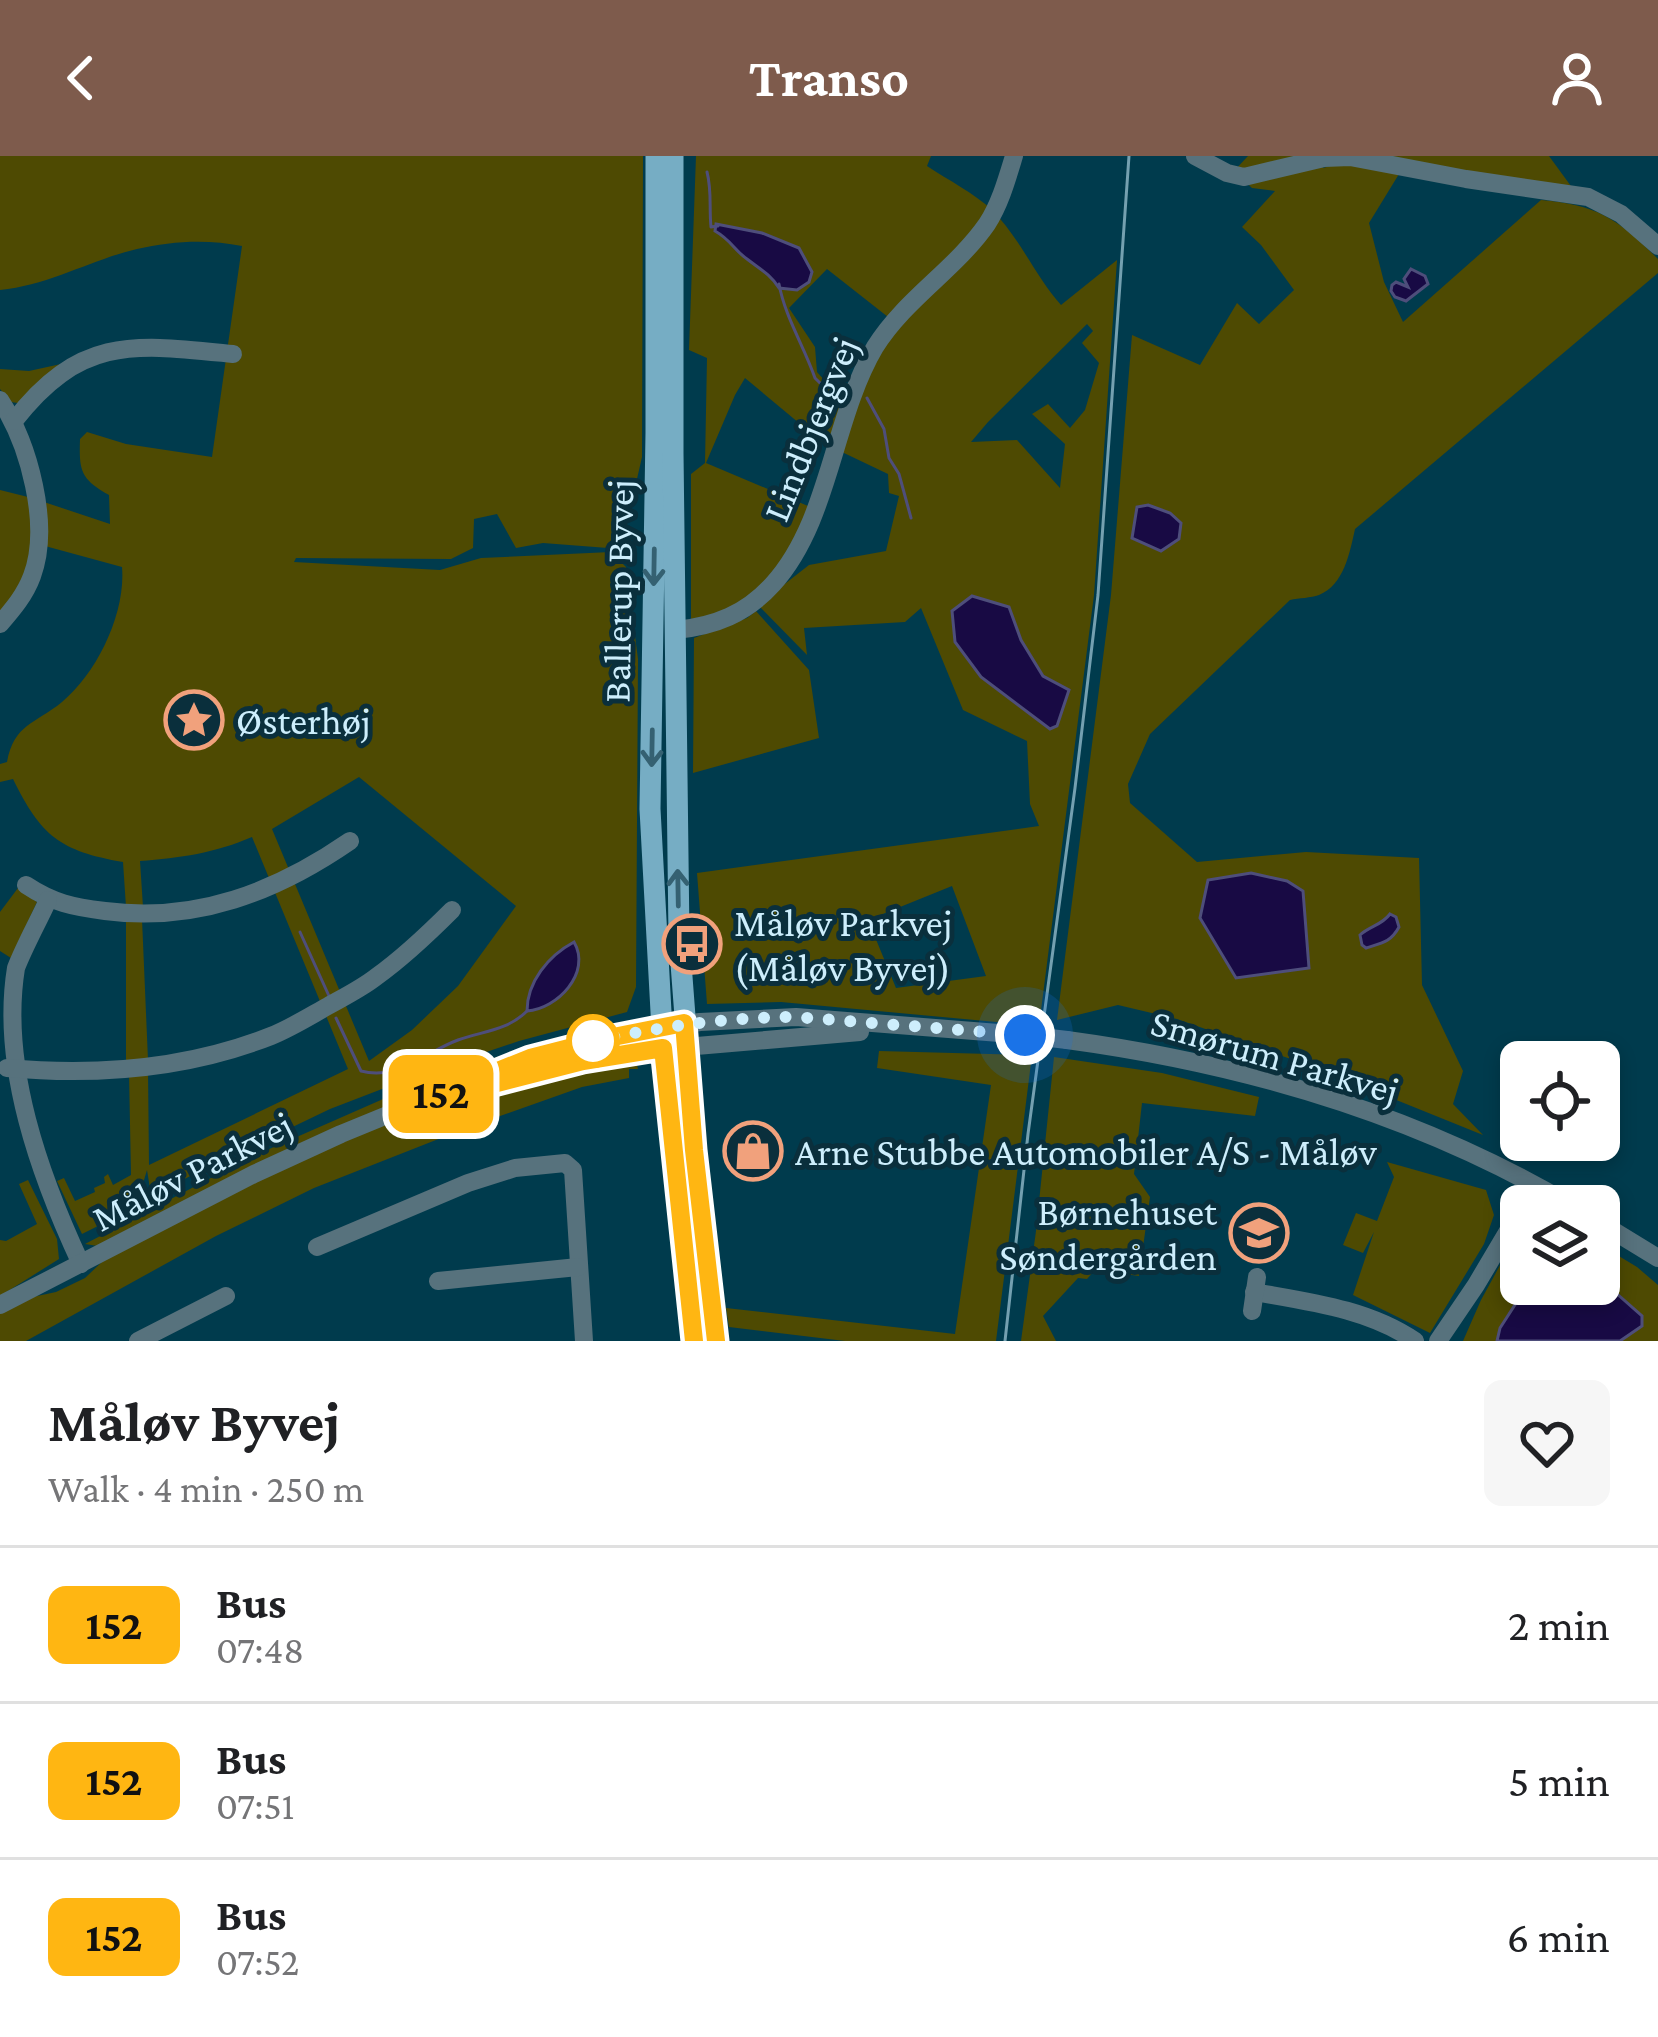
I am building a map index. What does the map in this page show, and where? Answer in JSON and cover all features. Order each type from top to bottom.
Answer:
[{"type":"main road","name":"Ballerup Byvej","points":[[656,156],[650,808],[676,1036]]},
{"type":"main road","name":"Ballerup Byvej","points":[[674,156],[676,1036]]},
{"type":"main road","points":[[676,1036],[694,1341]]},
{"type":"main road","points":[[676,1036],[716,1341]]},
{"type":"street","name":"Lindbjergvej","points":[[676,630],[729,619],[775,583],[805,536],[855,390],[875,347],[909,302],[985,227],[1014,156]]},
{"type":"street","points":[[1195,156],[1244,177],[1324,158],[1350,157],[1588,197],[1621,214],[1658,246]]},
{"type":"street","points":[[14,421],[50,380],[108,352],[157,346],[232,354]]},
{"type":"street","points":[[0,400],[26,452],[39,548],[32,577],[0,624]]},
{"type":"street","points":[[26,885],[48,900],[74,907],[170,913],[210,907],[276,886],[350,841]]},
{"type":"street","points":[[48,900],[8,965],[4,1039],[15,1108],[81,1264]]},
{"type":"street","points":[[7,1069],[127,1070],[258,1041],[372,981],[452,910]]},
{"type":"street","name":"Smørum Parkvej","points":[[676,1036],[758,1018],[807,1018],[1025,1035],[1149,1051],[1320,1094],[1534,1184]]},
{"type":"street","name":"Smørum Parkvej","points":[[676,1036],[944,1029]]},
{"type":"street","name":"Måløv Parkvej","points":[[0,1305],[254,1174],[530,1058],[676,1036]]},
{"type":"street","points":[[316,1247],[468,1183],[515,1168],[565,1163],[573,1170],[584,1341]]},
{"type":"street","points":[[1620,1235],[1658,1258]]},
{"type":"street","points":[[1438,1341],[1500,1245]]},
{"type":"street","points":[[438,1281],[578,1268]]},
{"type":"street","points":[[1454,1341],[1476,1286]]},
{"type":"street","points":[[1254,1294],[1339,1307],[1381,1321],[1415,1341]]},
{"type":"street","points":[[138,1341],[226,1296]]},
{"type":"street","points":[[1370,1319],[1395,1341]]},
{"type":"shaded area","points":[[0,156],[643,156],[642,457],[621,549],[543,543],[516,548],[497,514],[474,519],[473,548],[451,559],[296,558],[294,562],[440,570],[481,558],[611,552],[626,567],[638,659],[636,987],[627,1012],[421,1074],[330,1109],[151,1195],[147,1170],[136,1207],[82,1234],[57,1181],[64,1178],[75,1201],[95,1192],[108,1174],[113,1185],[131,1175],[129,1073],[148,1070],[149,1165],[348,1069],[252,837],[197,854],[140,861],[143,907],[126,907],[123,862],[83,852],[55,838],[33,814],[13,779],[0,782],[0,764],[7,762],[20,732],[75,690],[97,659],[114,622],[122,585],[122,567],[45,546],[41,501],[110,524],[109,495],[92,484],[81,466],[80,439],[87,432],[126,444],[212,457],[242,246],[203,242],[150,246],[0,290]],"holes":[[[359,777],[516,906],[458,986],[412,1030],[369,1061],[272,829]]]},
{"type":"shaded area","points":[[696,156],[931,156],[927,166],[977,198],[1002,221],[1061,305],[1117,260],[1094,595],[1039,1026],[781,1002],[707,1004],[697,873],[1039,826],[1030,804],[1027,741],[963,710],[921,608],[905,622],[804,628],[807,655],[758,605],[809,565],[886,551],[899,496],[889,493],[888,474],[823,443],[745,378],[706,463],[808,506],[799,536],[770,579],[728,612],[691,619],[691,474],[705,463],[707,358],[689,350]],"holes":[[[827,269],[888,317],[852,385],[825,381],[817,372],[815,347],[789,308]],[[1087,324],[1093,331],[1082,343],[1099,363],[1085,410],[1070,428],[1048,404],[1032,414],[1065,444],[1060,488],[1017,440],[971,442]],[[1008,607],[1043,676],[999,690],[981,677]],[[952,886],[986,976],[896,988],[868,920]]]},
{"type":"shaded area","points":[[1248,156],[1323,156],[1323,168],[1350,160],[1399,174],[1369,223],[1384,282],[1403,322],[1541,200],[1606,216],[1658,259],[1658,273],[1355,529],[1334,584],[1319,595],[1290,600],[1150,734],[1128,784],[1130,803],[1197,862],[1306,852],[1419,858],[1422,985],[1463,1071],[1453,1104],[1483,1135],[1322,1070],[1177,1019],[1118,1005],[1057,1020],[1111,595],[1132,335],[1200,365],[1237,303],[1259,324],[1294,290],[1242,227],[1275,191],[1252,188],[1234,171]]},
{"type":"shaded area","points":[[1367,156],[1549,156],[1576,193]]},
{"type":"shaded area","points":[[716,224],[762,233],[799,248],[812,272],[809,282],[797,290],[779,288],[715,231]]},
{"type":"shaded area","points":[[1411,269],[1425,276],[1428,284],[1406,301],[1391,291],[1396,282],[1408,287],[1404,279]]},
{"type":"shaded area","points":[[61,364],[18,403],[0,389],[0,369],[29,371]]},
{"type":"shaded area","points":[[0,490],[32,498],[34,534],[25,573],[0,615]]},
{"type":"shaded area","points":[[1148,505],[1181,523],[1179,539],[1161,551],[1132,538],[1137,507]]},
{"type":"shaded area","points":[[972,596],[1009,607],[1021,640],[1043,676],[1069,690],[1057,726],[1050,729],[981,677],[955,642],[952,611]]},
{"type":"shaded area","points":[[756,611],[809,670],[819,738],[693,773],[694,638]]},
{"type":"shaded area","points":[[1251,873],[1287,881],[1303,891],[1309,968],[1236,978],[1200,918],[1208,880]]},
{"type":"shaded area","points":[[18,888],[37,902],[11,958],[0,951],[0,912]]},
{"type":"shaded area","points":[[1390,914],[1399,927],[1393,936],[1366,948],[1362,945],[1360,935]]},
{"type":"shaded area","points":[[142,919],[148,1060],[126,1061],[126,920]]},
{"type":"shaded area","points":[[574,942],[578,966],[569,987],[550,1004],[527,1011],[541,971]]},
{"type":"shaded area","points":[[632,1021],[563,1043],[98,1246],[85,1244],[251,1157],[390,1096],[500,1056]]},
{"type":"shaded area","points":[[879,1051],[1032,1055],[996,1341],[845,1341],[729,1327],[726,1308],[955,1334],[991,1085],[877,1068]]},
{"type":"shaded area","points":[[1054,1057],[1162,1073],[1259,1097],[1255,1116],[1142,1103],[1134,1174],[1150,1197],[1139,1276],[1095,1270],[1087,1279],[1078,1278],[1043,1316],[1056,1341],[1021,1341],[1036,1231]]},
{"type":"shaded area","points":[[636,1061],[638,1069],[629,1069],[629,1078],[582,1087],[314,1188],[26,1341],[0,1341],[0,1313],[85,1278],[105,1259],[337,1143],[466,1096]]},
{"type":"shaded area","points":[[1387,1162],[1486,1190],[1494,1215],[1484,1244],[1430,1333],[1353,1295],[1374,1232],[1363,1253],[1343,1245],[1356,1213],[1377,1221],[1394,1177]]},
{"type":"shaded area","points":[[28,1180],[57,1239],[59,1259],[0,1296],[0,1240],[37,1224],[19,1184]]},
{"type":"shaded area","points":[[1620,1257],[1658,1285],[1658,1341],[1620,1341],[1632,1334],[1620,1298]]},
{"type":"shaded area","points":[[1500,1265],[1500,1305],[1518,1305],[1500,1328],[1497,1341],[1463,1341]]},
{"type":"shaded area","points":[[1620,1297],[1642,1316],[1642,1326],[1620,1341],[1497,1341],[1515,1305],[1620,1305]]},
{"type":"waterway","points":[[707,172],[711,227],[718,226]]},
{"type":"waterway","points":[[779,284],[815,378],[841,388]]},
{"type":"waterway","points":[[867,398],[884,429],[889,458],[899,474],[911,518]]},
{"type":"waterway","points":[[300,932],[329,996]]},
{"type":"waterway","points":[[336,1018],[361,1071],[374,1073],[399,1069],[458,1040],[503,1027],[527,1011]]},
{"type":"tram line","points":[[1005,1341],[1098,595],[1129,156]]},
{"type":"bus line","name":"152","points":[[694,1341],[663,1048],[583,1061],[416,1104],[530,1058],[684,1023],[716,1341]]},
{"type":"place","name":"Østerhøj","points":[[194,720]]},
{"type":"place","name":"Måløv Parkvej (Måløv Byvej)","points":[[692,944]]},
{"type":"place","name":"Arne Stubbe Automobiler A/S - Måløv","points":[[753,1151]]},
{"type":"place","name":"Børnehuset Søndergården","points":[[1259,1233]]},
{"type":"route","points":[[593,1041],[684,1023],[796,1017],[1025,1035]]}]
